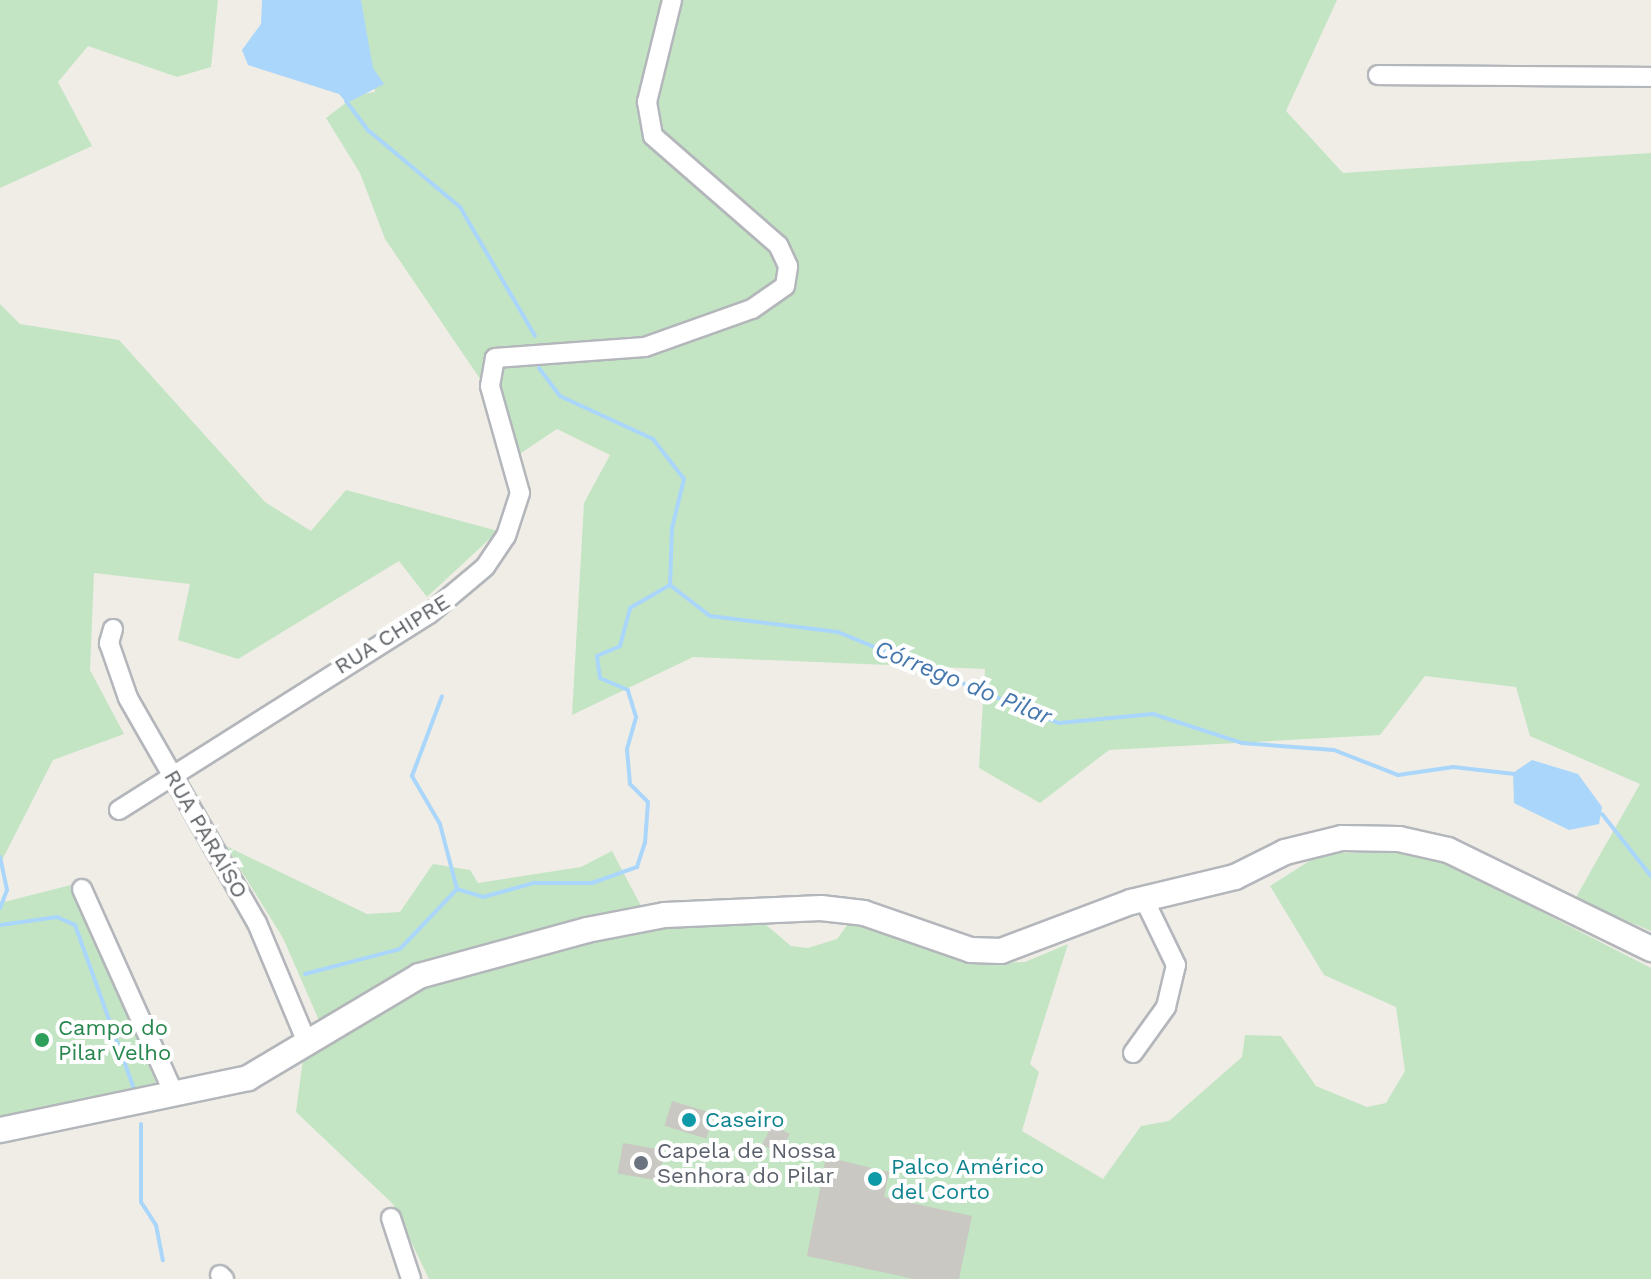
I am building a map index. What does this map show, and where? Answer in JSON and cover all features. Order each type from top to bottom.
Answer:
[{"type":"street","name":"RUA CHIPRE","points":[[119,810],[429,614],[495,554],[520,493],[490,386],[495,358],[645,347],[752,309],[785,286],[788,266],[778,245],[653,136],[647,102],[672,0]]},
{"type":"street","points":[[1378,75],[1651,77]]},
{"type":"street","name":"RUA PARAÍSO","points":[[113,629],[119,678],[264,937],[306,1040]]},
{"type":"street","points":[[0,1130],[248,1078],[306,1040],[419,976],[665,915],[842,909],[935,941],[1001,951],[1144,899],[1235,877],[1311,843],[1399,839],[1448,850],[1651,949]]},
{"type":"street","points":[[82,889],[174,1094]]},
{"type":"street","points":[[1133,1053],[1166,1007],[1176,965],[1144,899]]},
{"type":"street","points":[[391,1218],[411,1279]]},
{"type":"green space","points":[[0,0],[218,0],[211,67],[177,77],[88,46],[58,82],[92,146],[0,188]]},
{"type":"green space","points":[[361,0],[1337,0],[1286,111],[1343,173],[1651,153],[1651,931],[1575,899],[1640,784],[1530,736],[1516,687],[1425,676],[1380,735],[1109,750],[1040,803],[979,768],[985,669],[693,657],[572,715],[584,503],[610,455],[557,429],[518,455],[508,420],[385,239],[360,173],[326,118],[356,95],[375,92]]},
{"type":"green space","points":[[0,304],[20,324],[119,340],[265,502],[311,531],[346,490],[498,531],[427,597],[399,561],[238,659],[178,640],[190,584],[94,573],[90,670],[124,734],[53,760],[0,864]]},
{"type":"green space","points":[[226,846],[367,914],[400,912],[433,864],[470,870],[478,883],[581,867],[612,851],[641,906],[402,971],[321,1025],[283,938]]},
{"type":"green space","points":[[1322,853],[1426,853],[1651,968],[1651,1279],[429,1279],[393,1204],[296,1112],[303,1059],[422,982],[665,925],[758,918],[791,946],[808,948],[837,939],[851,920],[983,963],[1025,962],[1068,944],[1030,1064],[1039,1072],[1022,1131],[1103,1179],[1141,1126],[1169,1121],[1242,1057],[1245,1035],[1281,1036],[1316,1086],[1367,1107],[1386,1103],[1405,1071],[1396,1007],[1324,975],[1270,886]]},
{"type":"green space","points":[[71,885],[157,1085],[0,1120],[0,903]]},
{"type":"water","points":[[262,0],[361,0],[373,68],[384,84],[347,103],[339,94],[248,65],[242,50],[261,24]]},
{"type":"water","points":[[1532,760],[1578,774],[1602,807],[1599,824],[1569,830],[1514,803],[1513,773]]},
{"type":"building","name":"Caseiro","points":[[672,1101],[714,1114],[706,1139],[664,1126]]},
{"type":"building","points":[[772,1125],[790,1134],[780,1154],[762,1145]]},
{"type":"building","name":"Capela de Nossa Senhora do Pilar","points":[[623,1143],[664,1150],[659,1181],[618,1174]]},
{"type":"building","points":[[826,1157],[889,1172],[884,1197],[972,1216],[959,1279],[914,1279],[807,1256]]},
{"type":"waterway","points":[[346,101],[369,131],[460,207],[535,336]]},
{"type":"waterway","points":[[457,889],[483,897],[534,883],[592,883],[637,867],[645,843],[648,802],[630,784],[627,749],[636,717],[628,690],[600,678],[597,656],[620,646],[630,608],[670,585],[672,528],[684,479],[653,439],[560,396],[539,368]]},
{"type":"waterway","name":"Córrego do Pilar","points":[[670,585],[710,616],[838,632],[1059,723],[1153,714],[1242,743],[1334,750],[1398,775],[1453,767],[1515,774]]},
{"type":"waterway","points":[[305,974],[400,949],[457,889],[440,824],[412,776],[442,696]]},
{"type":"waterway","name":"Córrego do Pilar","points":[[1602,814],[1651,876]]},
{"type":"waterway","points":[[0,857],[7,890],[0,908]]},
{"type":"waterway","points":[[0,925],[57,917],[75,925],[135,1092]]},
{"type":"waterway","points":[[141,1124],[141,1202],[156,1225],[163,1260]]},
{"type":"place","name":"Campo do Pilar Velho","points":[[42,1040]]},
{"type":"place","name":"Caseiro","points":[[689,1120]]},
{"type":"place","name":"Capela de Nossa Senhora do Pilar","points":[[641,1163]]},
{"type":"place","name":"Palco Américo del Corto","points":[[875,1179]]}]
